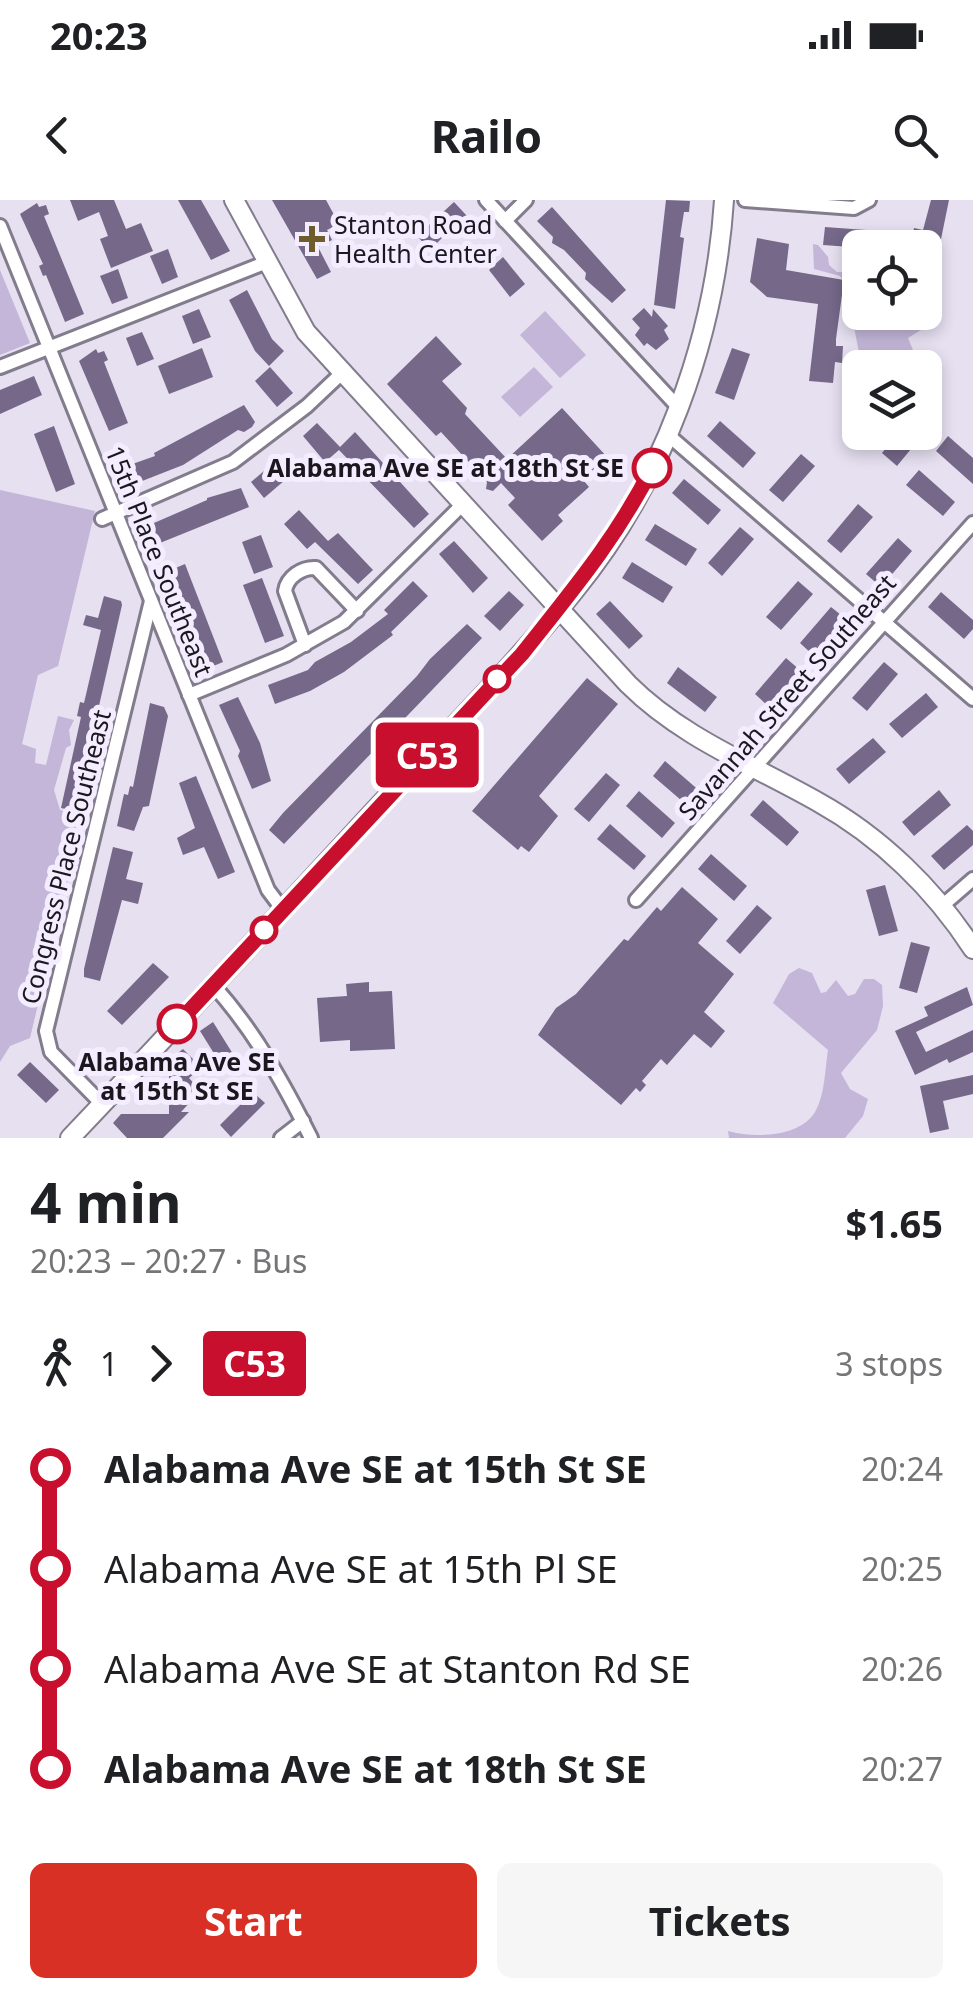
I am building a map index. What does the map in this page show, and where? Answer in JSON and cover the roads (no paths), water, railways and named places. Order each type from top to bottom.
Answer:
[{"type":"main road","points":[[234,200],[302,327],[650,704],[690,733],[862,830],[942,906],[973,949]]},
{"type":"main road","points":[[70,1138],[522,654],[613,537],[678,407],[711,298],[724,200]]},
{"type":"street","points":[[486,200],[678,407]]},
{"type":"street","points":[[504,221],[526,200]]},
{"type":"street","points":[[745,200],[854,208],[868,200]]},
{"type":"street","name":"15th Place Southeast","points":[[0,226],[268,890],[284,910]]},
{"type":"street","points":[[0,368],[267,262]]},
{"type":"street","points":[[102,519],[233,462],[282,426],[343,372]]},
{"type":"street","points":[[667,434],[973,700]]},
{"type":"street","points":[[189,695],[324,636],[357,610],[464,504]]},
{"type":"street","name":"Savannah Street Southeast","points":[[636,900],[973,523]]},
{"type":"street","points":[[305,645],[285,591],[291,578],[307,568],[316,568],[357,610]]},
{"type":"street","name":"Congress Place Southeast","points":[[102,1104],[50,1052],[46,1032],[151,601]]},
{"type":"street","points":[[942,906],[973,879]]},
{"type":"street","points":[[213,985],[266,1056],[311,1138]]},
{"type":"street","points":[[280,1138],[303,1122]]},
{"type":"place","name":"Stanton Road Health Center","points":[[312,239]]},
{"type":"place","name":"Alabama Ave SE at 18th St SE","points":[[652,468]]},
{"type":"place","name":"Alabama Ave SE at 15th St SE","points":[[177,1024]]}]
